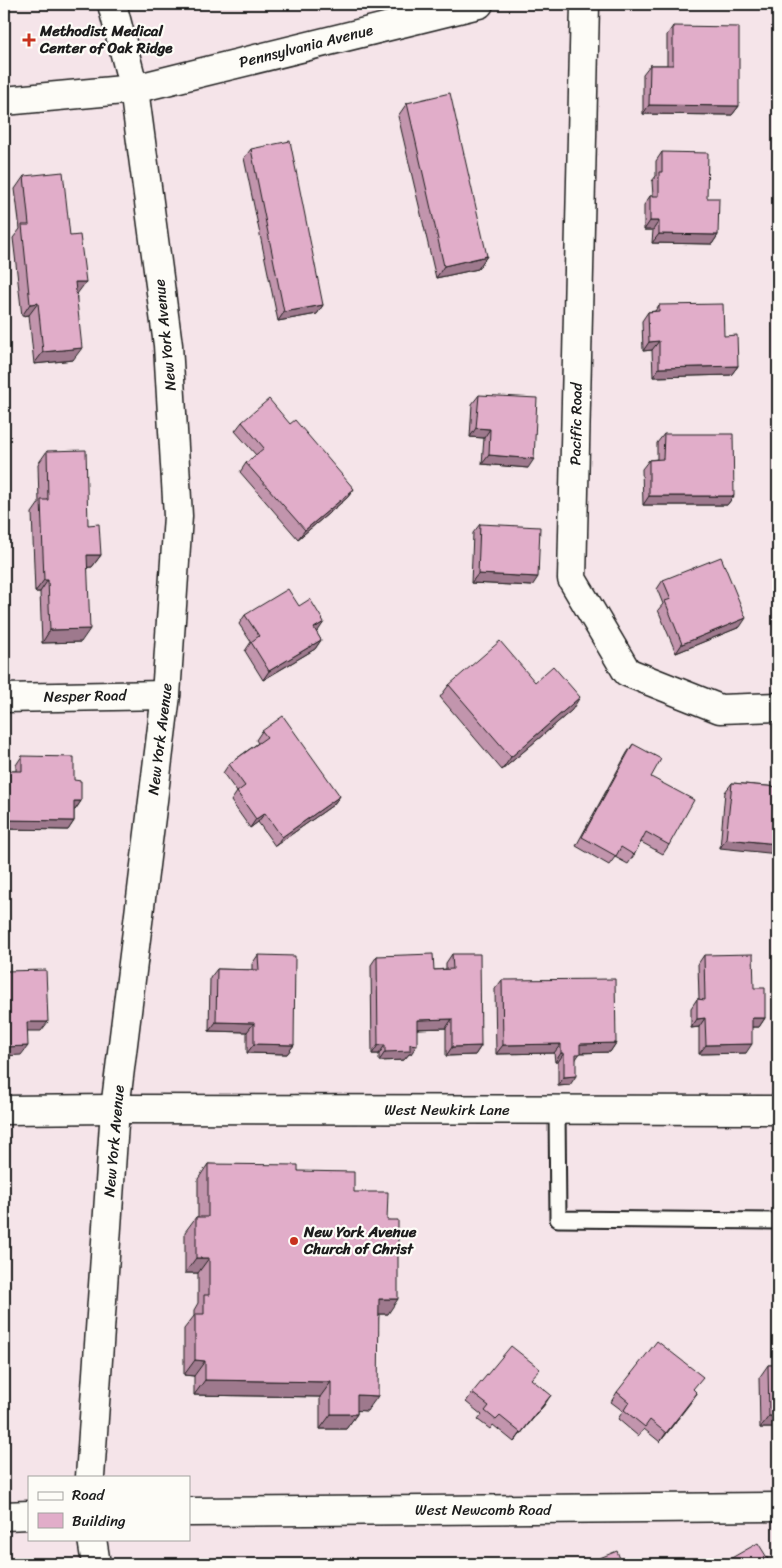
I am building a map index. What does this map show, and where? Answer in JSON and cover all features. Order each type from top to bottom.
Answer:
[{"type":"street","name":"New York Avenue","points":[[90,1476],[116,1109],[166,695],[178,516],[168,345],[134,89],[112,4]]},
{"type":"street","name":"Pennsylvania Avenue","points":[[4,101],[134,89],[479,4]]},
{"type":"street","name":"Pacific Road","points":[[585,4],[572,579],[627,672],[720,709],[778,707]]},
{"type":"street","name":"Nesper Road","points":[[4,698],[166,695]]},
{"type":"street","name":"West Newkirk Lane","points":[[4,1110],[778,1110]]},
{"type":"street","name":"West Newcomb Road","points":[[190,1512],[778,1507]]},
{"type":"street","points":[[4,1516],[28,1515]]},
{"type":"street","points":[[92,1540],[96,1564]]},
{"type":"lane","points":[[557,1110],[558,1219],[777,1221],[778,1219]]},
{"type":"building","points":[[673,26],[739,27],[739,106],[649,105],[650,65],[673,65]]},
{"type":"building","points":[[450,93],[487,256],[444,266],[407,103]]},
{"type":"building","points":[[290,141],[323,305],[284,312],[251,149]]},
{"type":"building","points":[[662,152],[708,153],[707,198],[719,198],[718,235],[659,234],[659,221],[650,221],[650,196],[659,196],[659,172],[662,172]]},
{"type":"building","points":[[63,172],[70,236],[80,235],[86,282],[75,282],[82,348],[43,352],[38,303],[30,304],[22,225],[29,225],[24,176]]},
{"type":"building","points":[[723,304],[724,336],[737,335],[738,366],[659,368],[659,341],[649,342],[648,312],[659,311],[659,305]]},
{"type":"building","points":[[479,395],[537,398],[534,459],[489,455],[490,429],[476,428]]},
{"type":"building","points":[[269,399],[290,424],[295,420],[354,489],[305,530],[246,463],[264,448],[242,422]]},
{"type":"building","points":[[664,434],[733,434],[734,496],[649,496],[649,460],[663,459]]},
{"type":"building","points":[[86,450],[88,525],[99,524],[101,555],[87,555],[90,629],[50,630],[48,580],[44,580],[41,500],[48,500],[47,451]]},
{"type":"building","points":[[480,524],[540,527],[538,577],[478,574]]},
{"type":"building","points":[[721,557],[746,618],[682,644],[665,601],[671,599],[663,580]]},
{"type":"building","points":[[288,589],[299,606],[310,599],[324,622],[314,628],[321,640],[269,671],[251,642],[259,636],[245,615]]},
{"type":"building","points":[[500,641],[535,682],[553,666],[580,697],[511,757],[449,685]]},
{"type":"building","points":[[283,716],[340,796],[282,837],[265,813],[256,819],[237,792],[245,786],[229,764],[267,737],[262,731]]},
{"type":"building","points":[[633,744],[661,759],[651,777],[694,800],[669,845],[646,832],[634,855],[621,847],[616,856],[582,837]]},
{"type":"building","points":[[22,756],[74,757],[74,780],[81,781],[81,801],[74,801],[74,821],[4,820],[4,771],[22,771]]},
{"type":"building","points":[[732,783],[778,787],[778,844],[726,839]]},
{"type":"building","points":[[4,954],[5,971],[46,970],[48,1022],[27,1022],[28,1046],[4,1047]]},
{"type":"building","points":[[433,954],[434,970],[453,969],[452,954],[480,954],[481,1046],[452,1047],[452,1019],[417,1020],[417,1045],[410,1044],[410,1051],[385,1052],[385,1045],[378,1045],[377,956]]},
{"type":"building","points":[[753,954],[754,988],[765,988],[765,1018],[752,1018],[752,1044],[706,1045],[705,1018],[697,1019],[697,999],[705,1000],[704,955]]},
{"type":"building","points":[[258,955],[295,956],[294,1045],[254,1044],[254,1023],[216,1022],[217,969],[259,970]]},
{"type":"building","points":[[615,979],[616,1043],[580,1044],[580,1054],[576,1054],[576,1076],[564,1077],[564,1053],[561,1053],[561,1044],[503,1045],[502,980]]},
{"type":"building","points":[[208,1164],[298,1165],[298,1171],[354,1172],[354,1192],[388,1192],[387,1220],[398,1220],[398,1299],[379,1299],[378,1396],[357,1395],[357,1414],[331,1414],[331,1382],[205,1380],[205,1361],[195,1360],[195,1314],[204,1314],[204,1295],[209,1295],[209,1258],[196,1258],[196,1217],[208,1217]]},
{"type":"building","points":[[657,1341],[703,1377],[693,1389],[697,1393],[666,1433],[650,1420],[645,1427],[624,1410],[629,1402],[617,1392]]},
{"type":"building","points":[[511,1346],[540,1369],[531,1379],[551,1395],[521,1433],[500,1416],[496,1420],[485,1411],[489,1406],[472,1393]]},
{"type":"building","points":[[768,1365],[778,1365],[778,1416],[769,1416]]},
{"type":"building","points":[[4,1374],[6,1374],[7,1437],[4,1437]]},
{"type":"building","points":[[758,1543],[771,1564],[721,1564]]},
{"type":"building","points":[[617,1551],[622,1564],[585,1564]]},
{"type":"place","name":"Methodist Medical Center of Oak Ridge","points":[[29,40]]},
{"type":"place","name":"New York Avenue Church of Christ","points":[[294,1241]]}]
